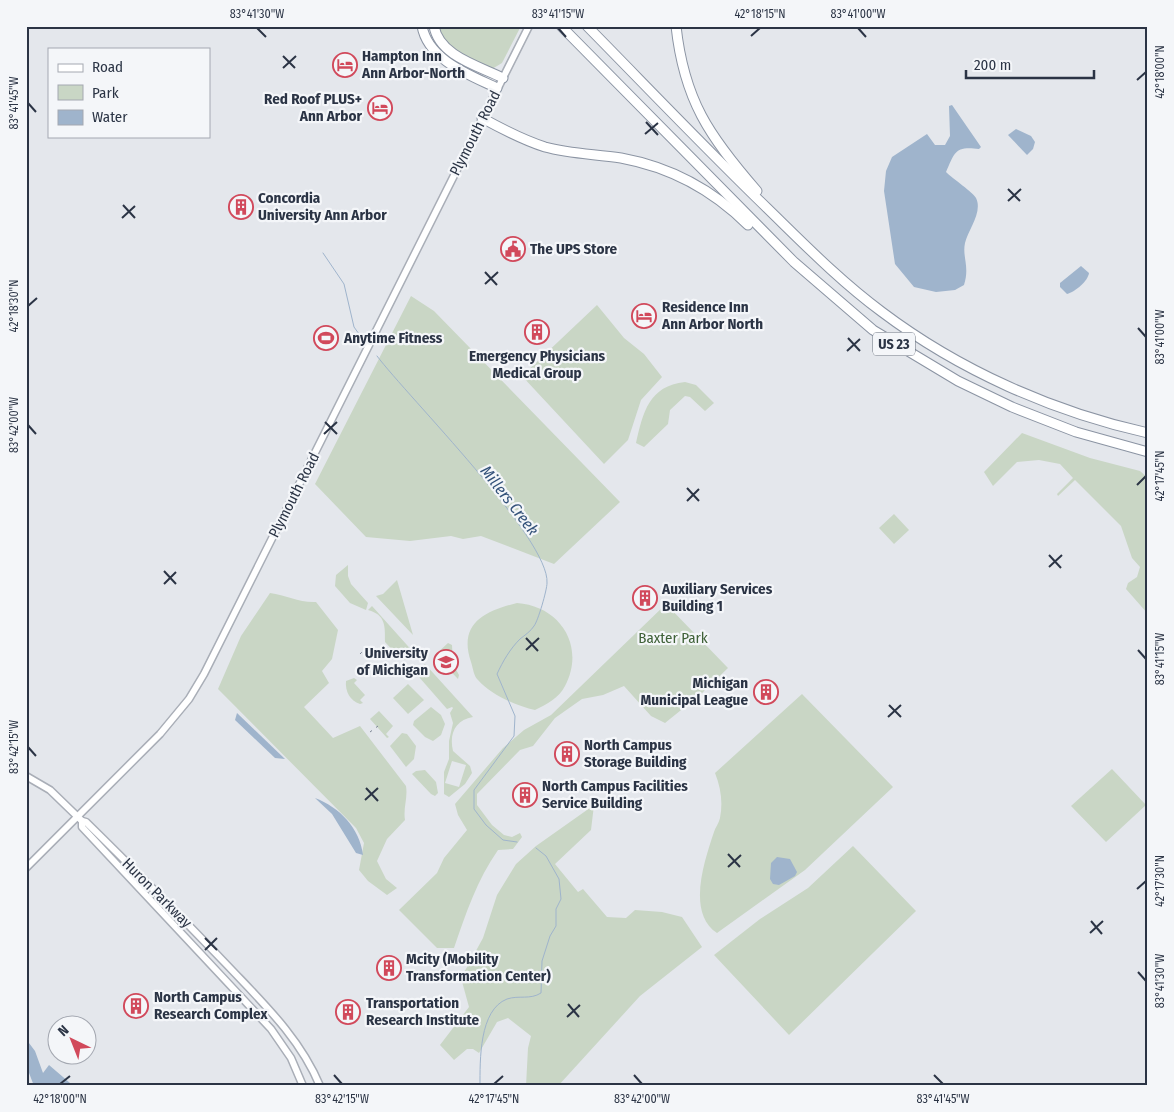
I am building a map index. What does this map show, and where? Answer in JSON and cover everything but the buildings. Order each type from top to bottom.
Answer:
[{"type":"highway","points":[[422,26],[428,43],[438,54],[449,63],[497,88]]},
{"type":"highway","points":[[434,26],[435,33],[442,44],[452,53],[503,78]]},
{"type":"highway","name":"US 23","points":[[561,26],[788,256],[873,330],[958,381],[1012,407],[1076,432],[1148,452]]},
{"type":"highway","name":"US 23","points":[[587,26],[839,278],[881,312],[957,360],[1033,396],[1101,420],[1148,433]]},
{"type":"highway","points":[[676,26],[679,53],[687,84],[707,127],[737,168],[800,240]]},
{"type":"highway","points":[[482,118],[546,147],[643,163],[665,170],[699,186],[739,216],[812,285],[854,318],[873,330]]},
{"type":"main road","name":"Plymouth Road","points":[[26,868],[80,819],[160,734],[189,699],[204,674],[529,26]]},
{"type":"main road","name":"Huron Parkway","points":[[26,776],[46,787],[80,819],[86,822],[232,971],[299,1044],[320,1086]]},
{"type":"main road","name":"Huron Parkway","points":[[80,819],[82,827],[284,1046],[303,1086]]},
{"type":"main road","points":[[146,895],[157,893]]},
{"type":"main road","points":[[224,979],[232,971]]},
{"type":"green space","points":[[437,26],[521,26],[502,63],[492,69],[476,63],[452,48]]},
{"type":"green space","points":[[411,296],[434,311],[620,502],[554,564],[481,536],[463,539],[451,536],[410,541],[366,537],[315,484]]},
{"type":"green space","points":[[597,305],[624,338],[644,354],[662,377],[641,400],[628,440],[604,464],[522,376]]},
{"type":"green space","points":[[685,382],[696,385],[714,403],[705,411],[690,397],[685,396],[670,410],[668,424],[644,447],[636,443],[645,411],[650,402],[663,389],[673,384]]},
{"type":"green space","points":[[1022,433],[1090,458],[1140,471],[1148,478],[1148,614],[1126,589],[1128,583],[1137,577],[1140,567],[1132,558],[1121,526],[1075,480],[1058,496],[1057,494],[1073,478],[1060,464],[1039,460],[1017,462],[993,486],[984,472]]},
{"type":"green space","points":[[894,514],[909,530],[894,544],[879,528]]},
{"type":"green space","points":[[348,565],[348,576],[351,584],[368,603],[366,610],[350,603],[335,586],[336,575]]},
{"type":"green space","points":[[397,580],[413,635],[376,596],[383,594]]},
{"type":"green space","points":[[270,593],[316,602],[338,630],[332,659],[322,671],[329,683],[304,707],[333,738],[360,726],[406,786],[405,820],[387,839],[377,861],[386,879],[397,888],[387,895],[368,881],[359,870],[364,843],[356,828],[218,689],[241,636]]},
{"type":"green space","points":[[517,603],[532,606],[546,612],[557,620],[565,631],[570,643],[571,671],[565,686],[556,697],[535,710],[505,699],[483,685],[475,675],[468,649],[468,638],[471,629],[477,621],[494,610]]},
{"type":"green space","name":"Baxter Park","points":[[666,604],[728,668],[701,694],[665,723],[651,716],[624,686],[603,695],[582,699],[555,718],[533,746],[520,750],[477,794],[477,805],[492,825],[504,835],[512,837],[520,833],[522,837],[513,849],[498,850],[491,861],[473,897],[454,948],[437,948],[399,910],[437,873],[444,858],[467,830],[458,815],[455,804],[503,748],[524,730],[551,715]]},
{"type":"green space","points":[[372,606],[415,654],[409,660],[402,660],[385,642],[385,631],[381,618],[368,610]]},
{"type":"green space","points":[[448,643],[452,645],[453,664],[459,675],[458,679],[435,655]]},
{"type":"green space","points":[[425,664],[473,717],[462,721],[458,725],[452,739],[453,751],[470,766],[472,773],[465,784],[449,797],[444,794],[444,772],[449,759],[449,741],[453,723],[450,713],[453,708],[447,709],[419,677],[419,670]],"holes":[[[452,761],[466,765],[459,787],[445,783]]]},
{"type":"green space","points":[[354,678],[357,680],[354,683],[365,695],[360,700],[363,703],[360,704],[351,698],[346,688],[346,681]]},
{"type":"green space","points":[[408,684],[424,700],[408,714],[393,698]]},
{"type":"green space","points":[[802,694],[893,787],[805,870],[717,933],[708,924],[702,913],[700,899],[703,871],[721,812],[721,795],[715,773]]},
{"type":"green space","points":[[431,707],[441,715],[445,724],[441,735],[433,741],[425,737],[413,725],[414,721]]},
{"type":"green space","points":[[379,711],[393,726],[386,734],[389,737],[387,738],[370,719]]},
{"type":"green space","points":[[402,733],[407,734],[416,746],[414,759],[406,767],[390,746]]},
{"type":"green space","points":[[1112,769],[1146,805],[1106,842],[1071,806]]},
{"type":"green space","points":[[425,770],[436,782],[438,793],[435,796],[412,774],[416,771]]},
{"type":"green space","points":[[594,805],[591,830],[555,864],[578,892],[583,889],[607,917],[626,918],[635,910],[662,912],[682,917],[702,947],[640,996],[558,1086],[526,1086],[528,1048],[531,1036],[508,1018],[497,1022],[479,1053],[473,1049],[467,1049],[454,1060],[440,1045],[469,1007],[461,978],[483,938],[497,895],[516,864],[536,846]]},
{"type":"green space","points":[[853,846],[916,911],[789,1035],[714,955],[760,919],[808,888]]},
{"type":"water","points":[[952,105],[981,147],[979,149],[971,148],[957,152],[946,172],[976,198],[978,209],[965,243],[966,278],[964,285],[955,290],[936,292],[914,287],[895,264],[884,191],[886,171],[892,157],[927,134],[935,145],[945,145],[950,136],[949,106]]},
{"type":"water","points":[[1016,129],[1031,136],[1035,142],[1033,149],[1027,155],[1008,135]]},
{"type":"water","points":[[1081,266],[1089,273],[1088,276],[1081,286],[1067,294],[1060,287],[1060,283]]},
{"type":"water","points":[[237,713],[285,759],[275,758],[235,720]]},
{"type":"water","points":[[315,798],[340,813],[353,827],[358,836],[363,855],[356,853],[332,814]]},
{"type":"water","points":[[777,857],[790,859],[797,872],[795,876],[779,885],[773,884],[770,879],[771,863]]},
{"type":"water","points":[[26,1039],[35,1051],[43,1073],[49,1065],[70,1083],[34,1086],[26,1065]]},
{"type":"waterway","name":"Millers Creek","points":[[323,253],[344,284],[354,327],[359,334]]},
{"type":"waterway","name":"Millers Creek","points":[[377,356],[475,468],[526,535],[542,562],[547,583],[536,623],[510,651],[497,674],[515,716],[514,736],[474,790],[474,809],[486,825],[503,840],[517,842]]},
{"type":"waterway","name":"Millers Creek","points":[[480,1086],[481,1050],[486,1025],[491,1014],[498,1005],[507,999],[533,996],[541,993],[542,961],[550,936],[556,926],[556,909],[561,899],[559,879],[546,856],[536,848]]},
{"type":"railway","points":[[360,654],[369,645]]},
{"type":"railway","points":[[370,732],[378,726]]},
{"type":"place","name":"Hampton Inn Ann Arbor-North","points":[[345,65]]},
{"type":"place","name":"Red Roof PLUS+ Ann Arbor","points":[[380,108]]},
{"type":"place","name":"Concordia University Ann Arbor","points":[[241,207]]},
{"type":"place","name":"The UPS Store","points":[[513,249]]},
{"type":"place","name":"Residence Inn Ann Arbor North","points":[[644,316]]},
{"type":"place","name":"Emergency Physicians Medical Group","points":[[537,332]]},
{"type":"place","name":"Anytime Fitness","points":[[326,338]]},
{"type":"place","name":"Auxiliary Services Building 1","points":[[645,598]]},
{"type":"place","name":"University of Michigan","points":[[446,662]]},
{"type":"place","name":"Michigan Municipal League","points":[[766,692]]},
{"type":"place","name":"North Campus Storage Building","points":[[567,754]]},
{"type":"place","name":"North Campus Facilities Service Building","points":[[525,795]]},
{"type":"place","name":"Mcity (Mobility Transformation Center)","points":[[389,968]]},
{"type":"place","name":"North Campus Research Complex","points":[[136,1006]]},
{"type":"place","name":"Transportation Research Institute","points":[[348,1012]]}]
